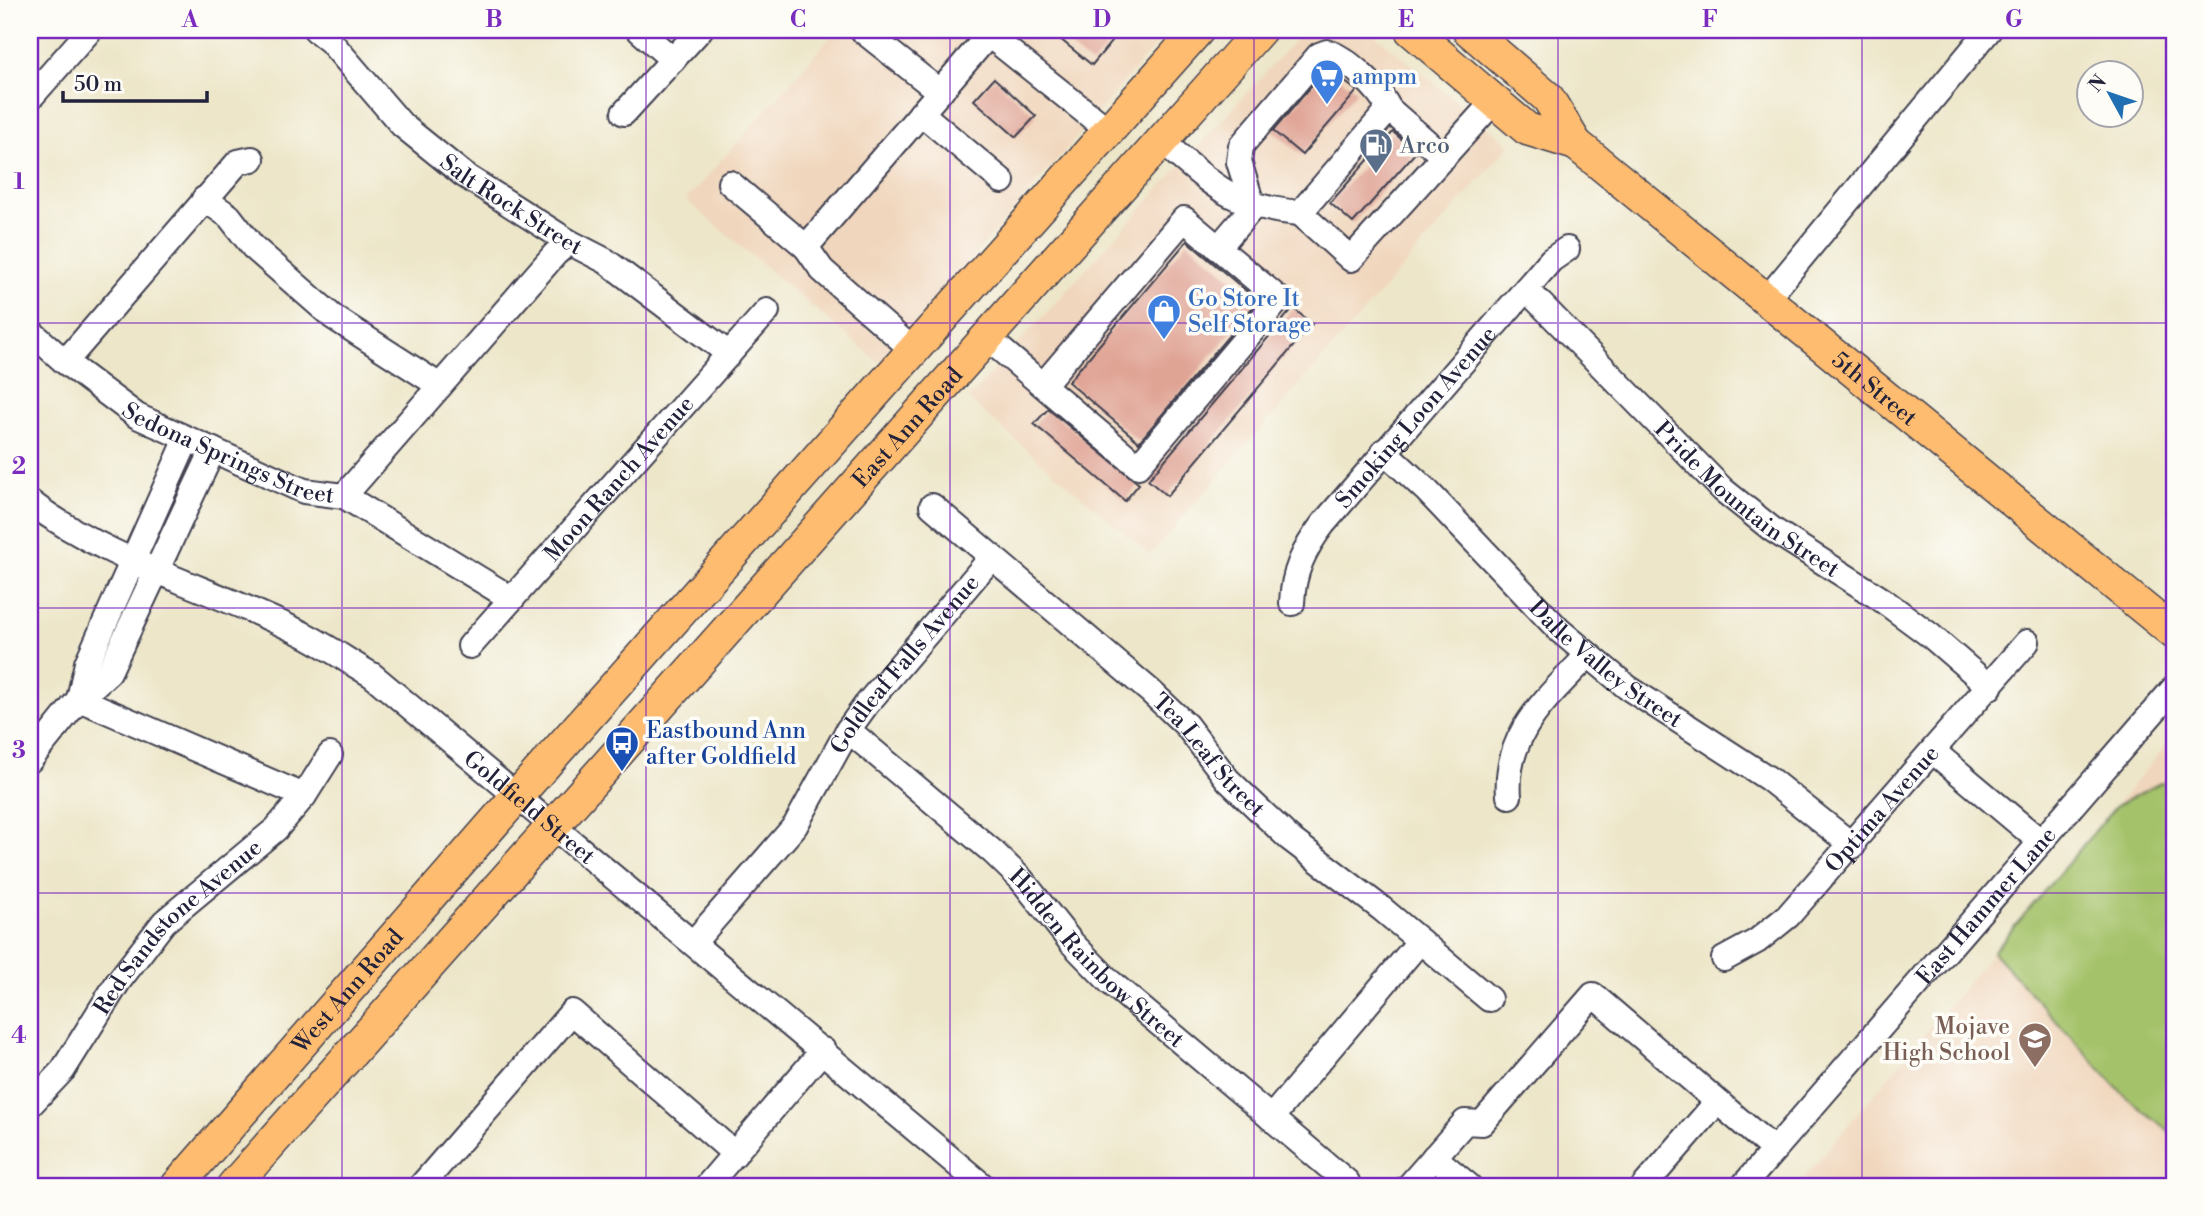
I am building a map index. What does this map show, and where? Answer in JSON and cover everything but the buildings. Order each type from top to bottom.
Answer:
[{"type":"main road","name":"East Ann Road","points":[[518,795],[1198,30]]},
{"type":"main road","name":"East Ann Road","points":[[554,825],[1260,30]]},
{"type":"main road","name":"5th Street","points":[[1411,30],[1527,129],[1576,144]]},
{"type":"main road","name":"5th Street","points":[[1469,30],[1548,98],[1576,144],[2174,633]]},
{"type":"main road","points":[[862,477],[921,378],[924,365],[913,350]]},
{"type":"main road","name":"West Ann Road","points":[[177,1186],[518,795]]},
{"type":"main road","name":"West Ann Road","points":[[233,1186],[554,825]]},
{"type":"street","points":[[30,98],[90,30]]},
{"type":"street","name":"Salt Rock Street","points":[[316,30],[330,41],[402,125],[464,176],[569,242],[606,261],[729,354]]},
{"type":"street","points":[[639,30],[673,60]]},
{"type":"street","points":[[624,113],[700,30]]},
{"type":"street","points":[[1766,300],[1989,30]]},
{"type":"street","points":[[863,31],[940,92]]},
{"type":"street","points":[[806,247],[991,32],[1108,130]]},
{"type":"street","points":[[1253,207],[1239,162],[1241,146],[1319,55],[1327,52],[1335,54],[1379,91],[1389,109],[1444,156]]},
{"type":"street","points":[[1160,140],[1226,194],[1253,207],[1300,213],[1351,259],[1494,101]]},
{"type":"street","points":[[1300,213],[1389,109]]},
{"type":"street","points":[[921,113],[1002,181]]},
{"type":"street","points":[[65,362],[238,162],[252,159]]},
{"type":"street","points":[[730,183],[806,247],[822,270],[913,350]]},
{"type":"street","points":[[204,199],[229,216],[253,247],[333,317],[440,386]]},
{"type":"street","points":[[1219,248],[1253,207]]},
{"type":"street","points":[[986,337],[1138,466],[1279,299],[1184,219],[1043,385]]},
{"type":"street","points":[[344,496],[555,254],[569,242]]},
{"type":"street","name":"Smoking Loon Avenue","points":[[1292,603],[1293,578],[1311,539],[1550,260],[1567,249]]},
{"type":"street","name":"Pride Mountain Street","points":[[1526,289],[1723,490],[1773,530],[1881,599],[1931,636],[1990,687]]},
{"type":"street","name":"Moon Ranch Avenue","points":[[470,646],[767,311]]},
{"type":"street","name":"Sedona Springs Street","points":[[30,331],[65,362],[136,416],[304,491],[344,496],[512,599]]},
{"type":"street","points":[[79,699],[87,663],[187,439]]},
{"type":"street","points":[[30,760],[79,699],[109,672],[213,450]]},
{"type":"street","name":"Dalle Valley Street","points":[[1384,451],[1427,491],[1534,606],[1588,655],[1658,710],[1769,779],[1853,846]]},
{"type":"street","points":[[164,489],[189,500]]},
{"type":"street","name":"Goldfield Street","points":[[30,502],[48,516],[131,560],[303,634],[361,668],[518,795],[983,1186]]},
{"type":"street","name":"Tea Leaf Street","points":[[932,506],[1186,725],[1228,780],[1280,830],[1489,999]]},
{"type":"street","name":"Goldleaf Falls Avenue","points":[[694,943],[794,825],[848,730],[992,556]]},
{"type":"street","name":"Optima Avenue","points":[[1724,959],[1757,941],[1788,916],[1853,846],[2027,642]]},
{"type":"street","points":[[1509,796],[1507,771],[1522,731],[1588,655]]},
{"type":"street","name":"East Hammer Lane","points":[[1743,1186],[2174,688]]},
{"type":"street","points":[[79,699],[304,796]]},
{"type":"street","name":"Hidden Rainbow Street","points":[[848,730],[1021,878],[1071,942],[1110,982],[1347,1182]]},
{"type":"street","points":[[1934,752],[2041,842]]},
{"type":"street","name":"Red Sandstone Avenue","points":[[30,1105],[63,1070],[118,982],[164,922],[276,829],[304,796],[330,755]]},
{"type":"street","points":[[1271,1118],[1420,941]]},
{"type":"street","points":[[1409,1186],[1465,1122],[1482,1123],[1593,995],[1774,1150]]},
{"type":"street","points":[[421,1186],[572,1012],[735,1154]]},
{"type":"street","points":[[707,1186],[823,1050]]},
{"type":"street","points":[[1644,1186],[1717,1102]]},
{"type":"street","points":[[1434,1157],[1469,1186]]},
{"type":"shaded area","points":[[837,30],[1169,30],[881,364],[686,200]]},
{"type":"shaded area","points":[[1304,30],[1369,30],[1510,145],[1150,555],[968,399]]},
{"type":"shaded area","name":"Mojave High School","points":[[2174,736],[2174,1186],[1797,1186]]},
{"type":"green space","points":[[2160,783],[2174,784],[2174,1135],[2125,1096],[1993,952],[2117,805]]},
{"type":"place","name":"ampm","points":[[1327,106]]},
{"type":"place","name":"Arco","points":[[1376,175]]},
{"type":"place","name":"Go Store It Self Storage","points":[[1164,341]]},
{"type":"place","name":"Eastbound Ann after Goldfield","points":[[622,773]]},
{"type":"place","name":"Mojave High School","points":[[2035,1069]]}]
